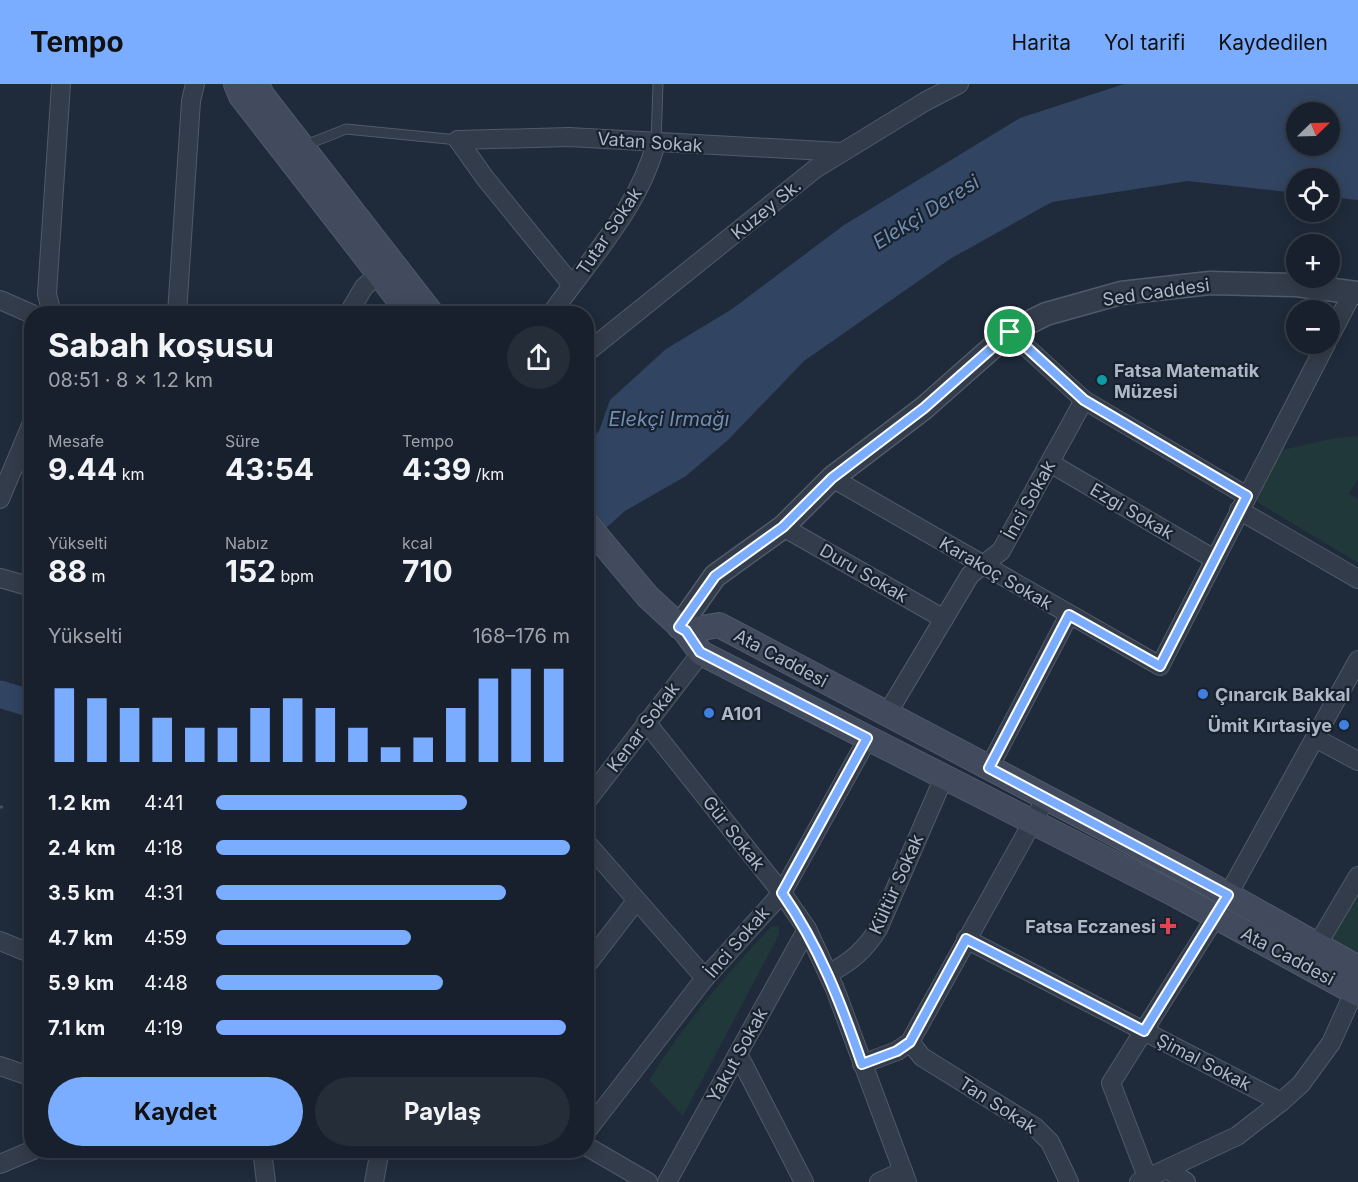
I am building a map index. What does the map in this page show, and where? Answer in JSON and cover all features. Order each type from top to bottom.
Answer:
[{"type":"main road","points":[[236,84],[241,96],[332,200],[385,268],[424,306]]},
{"type":"main road","points":[[257,84],[262,95],[302,146],[332,200]]},
{"type":"main road","points":[[385,268],[406,306]]},
{"type":"main road","points":[[594,533],[648,597],[682,629]]},
{"type":"main road","name":"Ata Caddesi","points":[[682,629],[719,625],[1228,895],[1316,947],[1357,984]]},
{"type":"main road","name":"Ata Caddesi","points":[[682,629],[700,652],[1216,916],[1277,952],[1357,984]]},
{"type":"main road","points":[[1216,916],[1228,895]]},
{"type":"street","points":[[50,306],[47,294],[61,84]]},
{"type":"street","points":[[178,306],[191,101],[195,84]]},
{"type":"street","name":"Kuzey Sk.","points":[[594,347],[815,170],[926,100],[959,84]]},
{"type":"street","name":"Vatan Sokak","points":[[458,140],[570,137],[842,152]]},
{"type":"street","points":[[458,140],[485,178],[572,285]]},
{"type":"street","name":"Tutar Sokak","points":[[557,306],[620,221],[649,169],[656,143]]},
{"type":"street","points":[[353,306],[364,287],[385,268]]},
{"type":"street","name":"Sed Caddesi","points":[[682,629],[715,576],[783,527],[832,478],[924,408],[1010,332],[1046,314],[1121,293],[1187,285],[1210,283],[1296,285],[1355,292]]},
{"type":"street","points":[[1340,319],[1355,292]]},
{"type":"street","points":[[0,300],[24,310]]},
{"type":"street","points":[[1010,332],[1084,400],[1358,579]]},
{"type":"street","name":"Karakoç Sokak","points":[[832,478],[1160,666],[1321,354]]},
{"type":"street","name":"İnci Sokak","points":[[887,714],[970,575],[1001,551],[1084,400]]},
{"type":"street","points":[[0,499],[24,442]]},
{"type":"street","name":"Ezgi Sokak","points":[[1050,463],[1214,559]]},
{"type":"street","name":"Duru Sokak","points":[[783,527],[944,620]]},
{"type":"street","points":[[0,578],[24,585]]},
{"type":"street","points":[[989,768],[1069,615]]},
{"type":"street","name":"Kenar Sokak","points":[[594,791],[700,652]]},
{"type":"street","points":[[1228,895],[1358,660]]},
{"type":"street","name":"Gür Sokak","points":[[646,722],[782,893],[807,929],[828,974],[905,1177]]},
{"type":"street","name":"İnci Sokak","points":[[594,1122],[705,978],[782,893],[867,738]]},
{"type":"street","points":[[1315,738],[1358,761]]},
{"type":"street","name":"Kültür Sokak","points":[[828,974],[851,962],[867,947],[878,929],[944,777]]},
{"type":"street","points":[[862,1064],[897,1051],[910,1042],[1046,798]]},
{"type":"street","points":[[594,851],[705,978]]},
{"type":"street","points":[[1316,947],[1358,876]]},
{"type":"street","points":[[594,956],[636,901]]},
{"type":"street","points":[[1216,916],[1111,1083],[1143,1180],[1169,1170],[1237,1136],[1281,1102],[1300,1084],[1331,1043],[1357,984]]},
{"type":"street","name":"Yakut Sokak","points":[[667,1182],[807,929]]},
{"type":"street","name":"Şimal Sokak","points":[[966,939],[1281,1102]]},
{"type":"street","points":[[0,941],[24,951]]},
{"type":"street","name":"Tan Sokak","points":[[910,1042],[922,1057],[1035,1127],[1050,1142],[1069,1182]]},
{"type":"street","points":[[738,1054],[804,1182]]},
{"type":"street","points":[[0,1066],[24,1074]]},
{"type":"street","points":[[594,1151],[648,1182]]},
{"type":"street","points":[[0,1164],[24,1154]]},
{"type":"street","points":[[263,1158],[266,1182]]},
{"type":"street","points":[[374,1182],[378,1158]]},
{"type":"street","points":[[1169,1170],[1186,1182]]},
{"type":"street","points":[[879,1182],[905,1177]]},
{"type":"lane","points":[[656,143],[658,84]]},
{"type":"lane","points":[[302,146],[346,129],[458,140]]},
{"type":"green space","points":[[1358,436],[1358,479],[1349,494],[1358,499],[1358,563],[1257,502],[1278,451],[1335,438]]},
{"type":"green space","points":[[1358,891],[1358,956],[1330,940]]},
{"type":"green space","points":[[779,926],[779,935],[683,1116],[649,1080],[676,1039],[722,981],[771,927]]},
{"type":"water","name":"Elekçi Irmağı","points":[[1124,84],[1358,84],[1358,200],[1340,198],[1340,168],[1286,168],[1286,192],[1188,181],[1052,202],[950,259],[804,361],[728,440],[686,476],[625,511],[594,539],[594,436],[599,431],[610,400],[666,349],[732,309],[844,225],[1020,118]]},
{"type":"waterway","name":"Elekçi Deresi","points":[[0,694],[24,702]]},
{"type":"place","name":"Fatsa Matematik Müzesi","points":[[1102,380]]},
{"type":"place","name":"Çınarcık Bakkal","points":[[1203,694]]},
{"type":"place","name":"A101","points":[[709,713]]},
{"type":"place","name":"Ümit Kırtasiye","points":[[1344,725]]},
{"type":"place","name":"Fatsa Eczanesi","points":[[1168,926]]},
{"type":"route","points":[[1010,332],[1084,400],[1247,496],[1160,666],[1069,615],[989,768],[1228,895],[1144,1031],[966,939],[910,1042],[897,1051],[862,1064],[835,989],[807,929],[782,893],[867,738],[700,652],[686,631],[679,627],[715,576],[783,527],[832,478],[924,408],[1010,332]]}]
